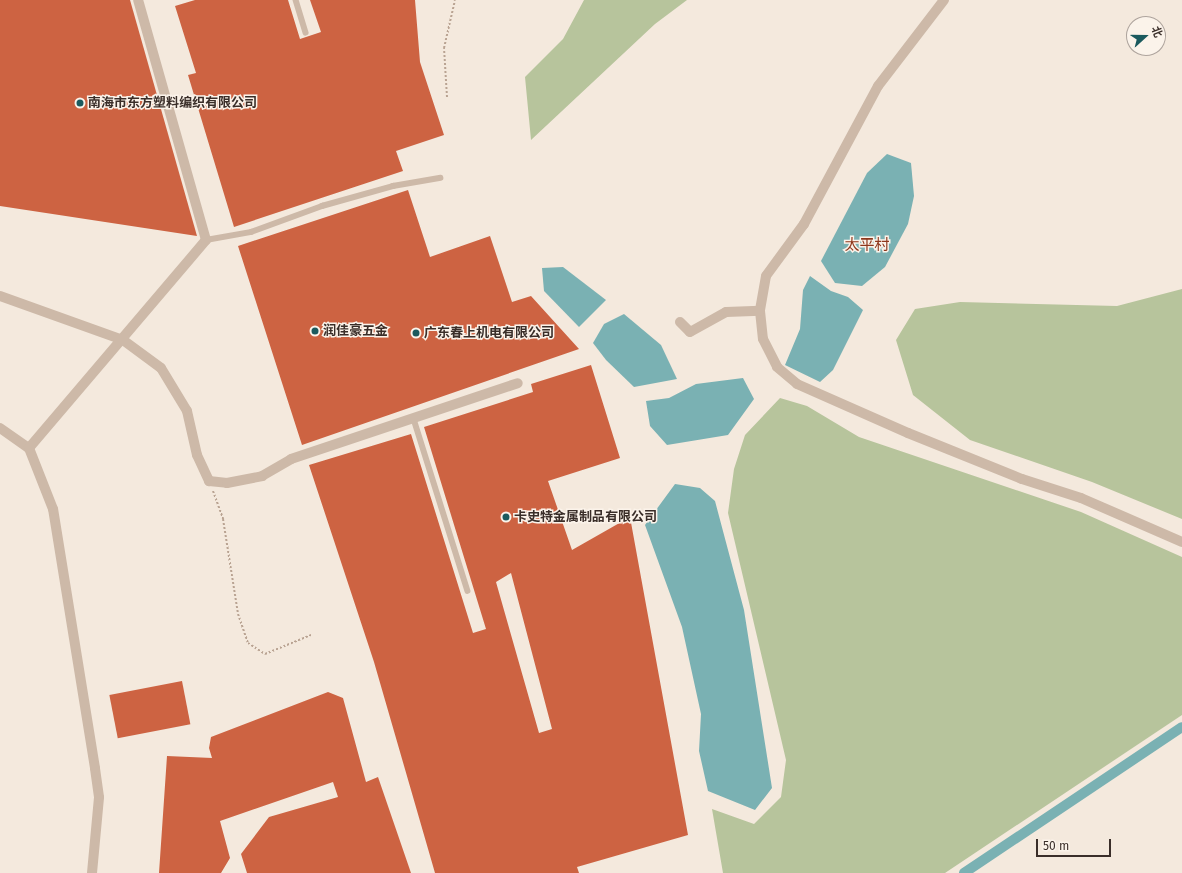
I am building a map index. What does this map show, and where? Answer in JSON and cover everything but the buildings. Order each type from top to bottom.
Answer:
[{"type":"street","points":[[29,448],[123,340],[206,240],[138,0]]},
{"type":"street","points":[[944,0],[878,86],[804,224],[766,276],[760,311],[763,339],[776,367],[797,384],[908,433],[1022,479],[1082,498],[1182,542]]},
{"type":"street","points":[[0,296],[123,340],[161,368],[187,411],[197,455],[209,481],[227,483],[262,476],[290,458],[414,419],[518,383]]},
{"type":"street","points":[[680,322],[690,332],[726,312],[760,311]]},
{"type":"street","points":[[0,428],[29,448],[53,509],[99,797],[92,873]]},
{"type":"lane","points":[[296,0],[306,33]]},
{"type":"lane","points":[[206,240],[251,232],[322,206],[393,186],[440,178]]},
{"type":"lane","points":[[414,419],[468,592]]},
{"type":"path","points":[[447,97],[444,48],[455,0]]},
{"type":"path","points":[[209,481],[223,519],[238,614],[248,643],[265,654],[311,635]]},
{"type":"green space","points":[[584,0],[687,0],[655,24],[531,140],[525,77],[563,39]]},
{"type":"green space","points":[[1182,289],[1182,519],[1092,482],[970,440],[913,395],[896,340],[915,309],[960,302],[1117,306]]},
{"type":"green space","points":[[780,398],[807,406],[859,437],[1081,512],[1182,557],[1182,715],[945,873],[723,873],[712,809],[754,824],[781,797],[786,760],[728,513],[734,469],[745,435]]},
{"type":"water","points":[[887,154],[911,163],[914,196],[908,224],[885,267],[862,286],[835,283],[821,261],[867,173]]},
{"type":"water","points":[[563,267],[606,300],[579,327],[544,291],[542,268]]},
{"type":"water","points":[[810,276],[831,291],[848,297],[863,310],[833,370],[820,382],[785,365],[800,329],[803,290]]},
{"type":"water","points":[[624,314],[661,345],[677,379],[634,387],[606,360],[593,343],[604,324]]},
{"type":"water","points":[[743,378],[754,399],[728,435],[667,445],[650,426],[646,401],[669,398],[696,384]]},
{"type":"water","points":[[675,484],[700,488],[715,501],[744,610],[772,788],[755,810],[708,791],[699,751],[701,714],[682,627],[645,525]]},
{"type":"waterway","points":[[964,873],[1182,727]]},
{"type":"place","name":"南海市东方塑料编织有限公司","points":[[80,103]]},
{"type":"place","name":"润佳豪五金","points":[[315,331]]},
{"type":"place","name":"广东春上机电有限公司","points":[[416,333]]},
{"type":"place","name":"卡史特金属制品有限公司","points":[[506,517]]},
{"type":"district","name":"太平村","points":[[867,246]]}]
